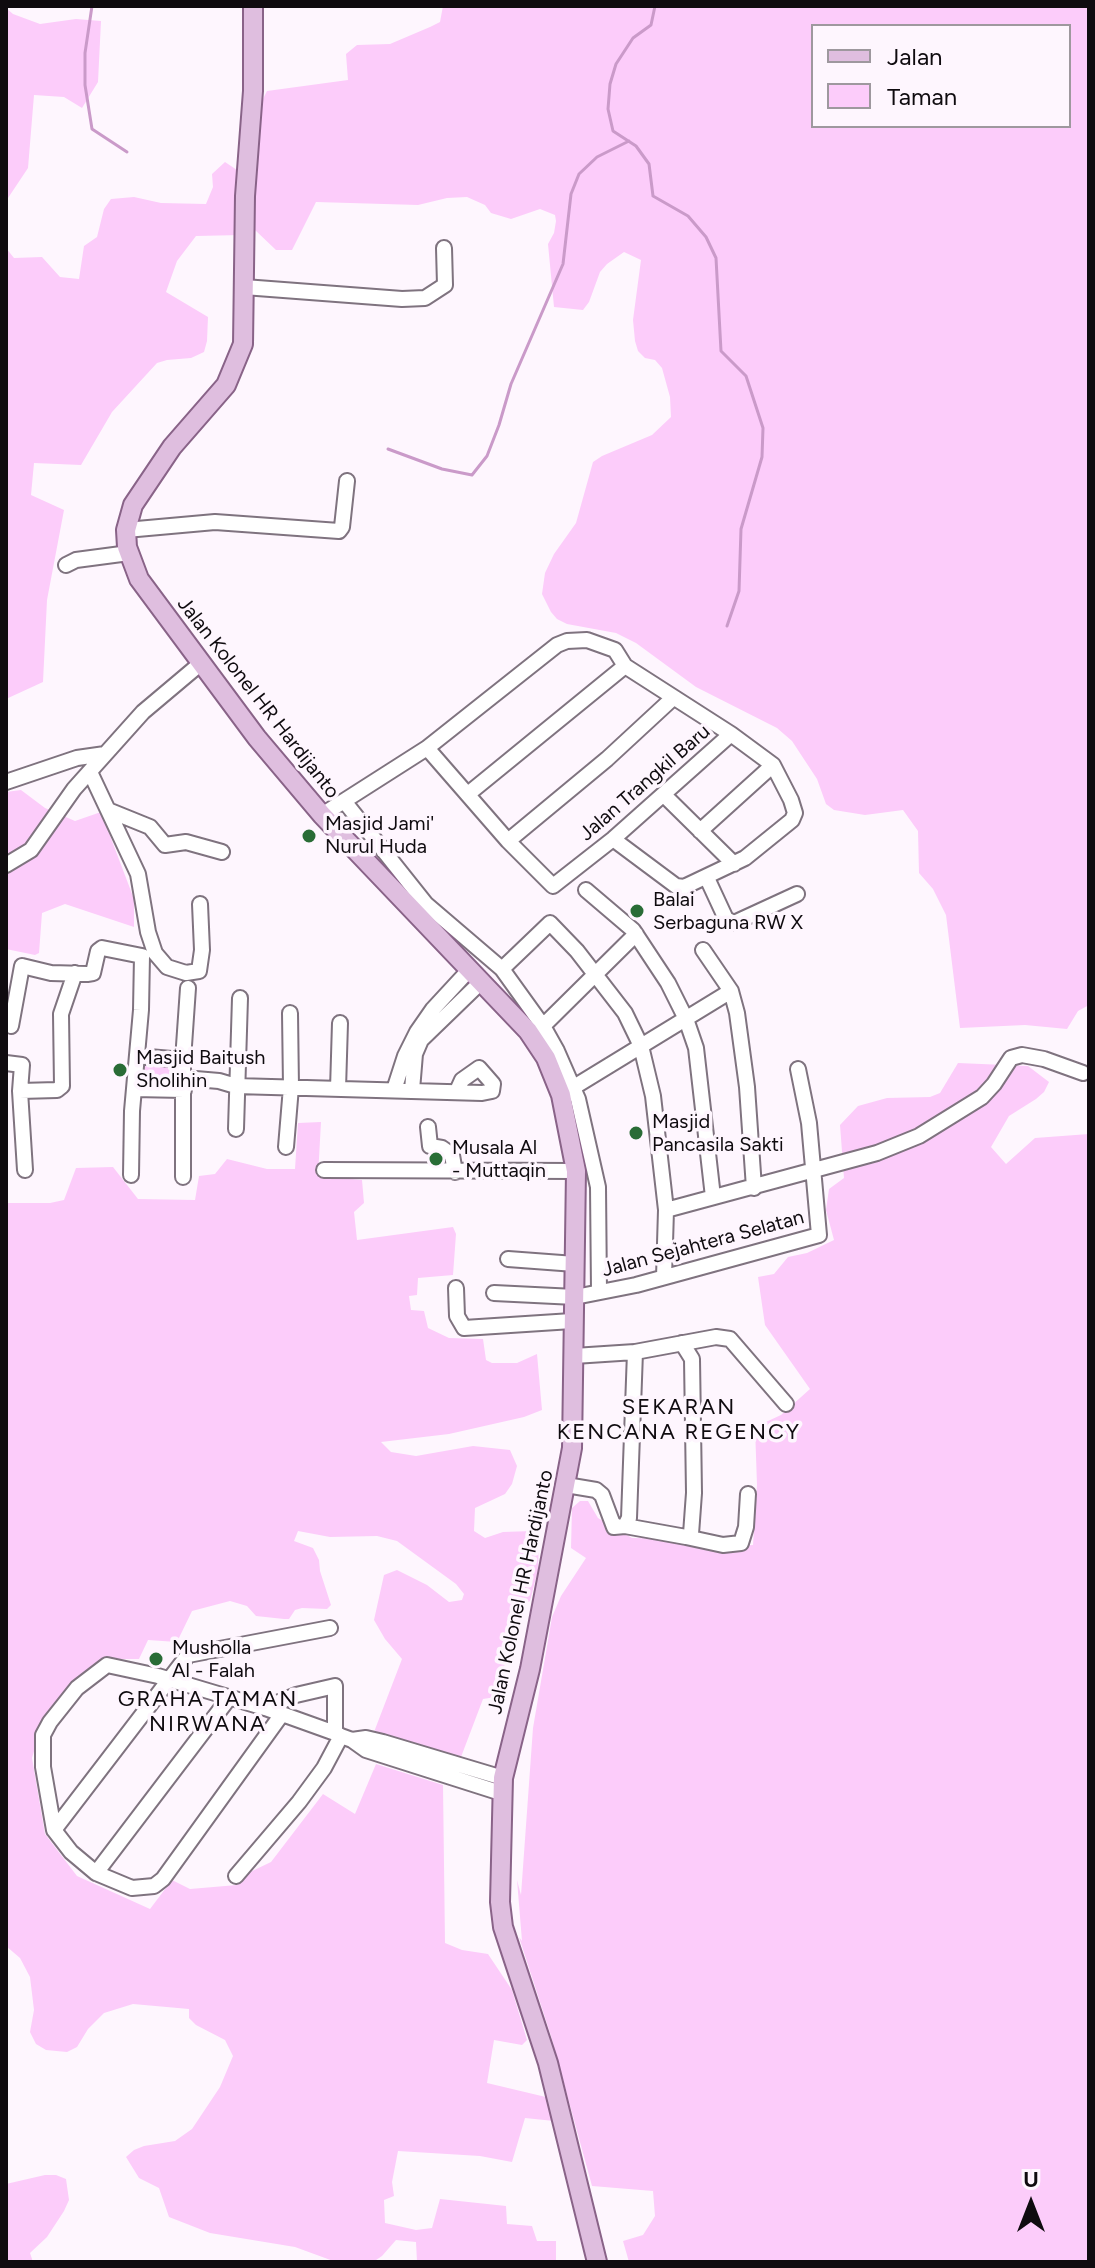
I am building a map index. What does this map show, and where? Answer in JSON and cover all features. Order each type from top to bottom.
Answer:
[{"type":"main road","name":"Jalan Kolonel HR Hardijanto","points":[[253,6],[253,91],[246,182],[243,344],[226,385],[172,447],[133,505],[126,530],[129,553],[139,579],[200,664],[322,815],[552,1054],[576,1180],[572,1448],[530,1669],[502,1786],[500,1902],[503,1927],[548,2063],[597,2262]]},
{"type":"street","points":[[244,287],[425,298],[445,285],[444,248]]},
{"type":"street","points":[[126,530],[215,522],[339,531],[347,481]]},
{"type":"street","points":[[66,565],[76,560],[129,553]]},
{"type":"street","name":"Jalan Trangkil Baru","points":[[322,815],[427,748],[562,642],[587,640],[615,650],[625,666],[731,734],[613,839],[553,886],[508,841],[427,748]]},
{"type":"street","points":[[6,865],[31,850],[90,772],[143,712],[200,664]]},
{"type":"street","points":[[468,794],[625,666]]},
{"type":"street","points":[[508,841],[607,759],[673,698]]},
{"type":"street","points":[[613,839],[676,886],[684,887],[745,858],[794,817],[791,800],[773,765],[731,734]]},
{"type":"street","points":[[6,782],[77,758],[105,754]]},
{"type":"street","points":[[700,831],[773,765]]},
{"type":"street","points":[[90,772],[138,874],[148,932],[155,953],[167,967],[186,973],[199,971],[202,950],[200,904]]},
{"type":"street","points":[[664,795],[734,864]]},
{"type":"street","points":[[344,801],[426,904],[502,969],[543,1026],[552,1054],[574,1087],[598,1187],[599,1292]]},
{"type":"street","points":[[108,810],[150,827],[165,845],[186,842],[222,852]]},
{"type":"street","points":[[707,878],[726,919],[734,923],[797,894]]},
{"type":"street","points":[[586,890],[636,934],[668,983],[686,1019],[696,1048],[713,1197]]},
{"type":"street","points":[[502,969],[550,923],[597,975],[625,1013],[641,1046],[653,1096],[666,1210],[664,1277]]},
{"type":"street","points":[[543,1026],[636,934]]},
{"type":"street","points":[[11,1026],[22,966],[51,973],[93,973],[98,951],[102,948],[142,956],[131,1175]]},
{"type":"street","points":[[703,950],[731,991],[741,1037],[754,1188]]},
{"type":"street","points":[[20,1091],[57,1090],[62,1086],[61,1014],[75,973]]},
{"type":"street","points":[[394,1090],[433,1009],[476,975]]},
{"type":"street","points":[[183,1177],[183,1060],[188,988]]},
{"type":"street","points":[[574,1087],[731,991]]},
{"type":"street","points":[[236,1129],[240,998]]},
{"type":"street","points":[[286,1147],[291,1087],[290,1013]]},
{"type":"street","points":[[338,1089],[340,1023]]},
{"type":"street","points":[[666,1210],[877,1153],[919,1136],[982,1097],[1011,1058],[1022,1055],[1044,1059],[1083,1073]]},
{"type":"street","points":[[137,1056],[183,1060]]},
{"type":"street","points":[[410,1056],[412,1090]]},
{"type":"street","points":[[6,1063],[22,1065],[20,1091],[25,1170]]},
{"type":"street","name":"Jalan Sejahtera Selatan","points":[[494,1293],[575,1297],[664,1277],[819,1235],[809,1123],[798,1069]]},
{"type":"street","points":[[134,1089],[219,1081],[236,1086],[457,1091]]},
{"type":"street","points":[[428,1127],[430,1146],[442,1148],[452,1155],[455,1172]]},
{"type":"street","points":[[324,1170],[455,1172],[576,1180],[598,1187]]},
{"type":"street","points":[[508,1259],[575,1264]]},
{"type":"street","points":[[456,1288],[457,1316],[464,1328],[572,1321]]},
{"type":"street","points":[[574,1356],[635,1352],[716,1337],[730,1339],[786,1404]]},
{"type":"street","points":[[682,1343],[692,1359],[694,1493],[691,1534],[686,1537]]},
{"type":"street","points":[[625,1526],[629,1518],[635,1352]]},
{"type":"street","points":[[566,1485],[596,1490],[602,1495],[614,1527],[625,1526],[723,1545],[741,1543],[748,1494]]},
{"type":"street","points":[[54,1830],[186,1657],[330,1628]]},
{"type":"street","points":[[282,1714],[163,1879],[154,1886],[132,1888],[96,1873],[71,1852],[54,1830],[43,1767],[43,1735],[77,1688],[107,1665],[265,1708],[282,1714],[342,1736],[366,1750],[406,1756],[502,1786]]},
{"type":"street","points":[[236,1876],[299,1802],[342,1736],[335,1686],[296,1695],[265,1708]]},
{"type":"street","points":[[96,1873],[229,1698]]},
{"type":"green space","points":[[443,6],[1089,6],[1089,1005],[1078,1011],[1067,1029],[1025,1025],[960,1028],[946,915],[933,889],[919,873],[918,831],[903,810],[865,815],[834,810],[826,804],[817,779],[792,741],[777,728],[696,687],[636,643],[616,633],[567,624],[551,612],[542,594],[545,573],[576,523],[593,462],[652,435],[671,417],[670,397],[662,368],[655,360],[645,358],[638,351],[635,341],[633,320],[641,260],[624,252],[607,264],[600,272],[583,310],[554,307],[548,244],[556,221],[555,215],[540,209],[511,219],[491,213],[485,205],[467,197],[418,205],[316,202],[292,250],[276,250],[255,230],[241,235],[196,236],[177,261],[166,292],[208,317],[204,352],[191,358],[157,363],[112,412],[81,465],[34,463],[31,495],[64,510],[47,600],[43,682],[6,699],[6,248],[14,258],[42,257],[60,277],[79,279],[84,246],[97,237],[104,209],[111,199],[134,197],[161,203],[206,204],[213,187],[212,174],[225,162],[237,170],[241,186],[255,192],[256,113],[267,91],[348,80],[346,54],[357,45],[390,44],[440,22]]},
{"type":"green space","points":[[6,8],[13,14],[40,24],[76,19],[101,21],[98,82],[82,108],[64,97],[34,95],[28,168],[6,201]]},
{"type":"green space","points":[[21,790],[45,808],[75,821],[101,812],[134,899],[134,927],[65,904],[42,913],[39,953],[35,955],[6,949],[6,792]]},
{"type":"green space","points":[[140,1063],[180,1065],[179,1085],[140,1084]]},
{"type":"green space","points":[[958,1063],[1028,1066],[1049,1082],[1036,1099],[1009,1116],[991,1147],[1006,1164],[1035,1138],[1089,1134],[1089,2262],[629,2262],[623,2241],[643,2235],[655,2216],[653,2191],[592,2186],[551,2036],[519,1937],[522,1941],[517,1880],[521,1895],[533,1728],[552,1617],[561,1596],[586,1558],[571,1548],[572,1508],[580,1501],[588,1501],[598,1518],[632,1538],[693,1539],[721,1547],[753,1545],[757,1485],[755,1427],[781,1415],[810,1389],[765,1325],[758,1277],[774,1274],[788,1257],[807,1253],[834,1240],[826,1210],[829,1189],[844,1178],[840,1125],[858,1106],[887,1098],[930,1097],[940,1093]]},
{"type":"green space","points":[[321,1122],[318,1176],[362,1180],[364,1203],[354,1212],[357,1240],[453,1227],[456,1234],[453,1275],[418,1278],[417,1295],[409,1296],[411,1310],[424,1311],[428,1328],[449,1338],[483,1339],[486,1360],[492,1363],[517,1363],[537,1354],[542,1410],[449,1434],[381,1442],[391,1452],[416,1456],[473,1446],[510,1450],[517,1466],[512,1484],[505,1494],[475,1508],[474,1531],[485,1538],[503,1532],[532,1531],[539,1535],[538,1570],[530,1601],[510,1612],[502,1654],[507,1678],[502,1696],[483,1699],[461,1757],[374,1732],[402,1659],[374,1620],[384,1575],[397,1570],[427,1585],[449,1602],[462,1600],[464,1594],[456,1584],[397,1541],[377,1536],[330,1537],[298,1531],[294,1541],[313,1548],[331,1605],[327,1609],[295,1610],[289,1619],[284,1619],[256,1616],[247,1606],[230,1601],[192,1611],[177,1642],[148,1640],[139,1659],[109,1659],[40,1731],[32,1758],[45,1834],[77,1876],[150,1909],[172,1880],[190,1889],[237,1885],[244,1875],[271,1862],[323,1794],[355,1814],[376,1764],[443,1785],[445,1943],[462,1950],[488,1954],[512,1990],[527,2040],[522,2045],[494,2040],[487,2083],[550,2098],[554,2121],[525,2118],[512,2162],[480,2156],[398,2151],[392,2182],[394,2196],[384,2200],[385,2223],[416,2230],[432,2228],[440,2199],[506,2206],[507,2224],[532,2226],[537,2241],[556,2241],[556,2262],[417,2262],[416,2242],[396,2240],[373,2262],[336,2262],[295,2247],[210,2233],[169,2217],[159,2188],[139,2178],[126,2157],[144,2146],[175,2141],[192,2129],[220,2087],[233,2056],[225,2040],[196,2025],[189,2018],[189,2009],[133,2004],[104,2013],[88,2029],[77,2047],[67,2052],[46,2050],[36,2044],[30,2032],[34,2010],[30,1977],[20,1958],[6,1946],[6,1203],[64,1200],[76,1168],[113,1167],[138,1199],[195,1200],[199,1176],[215,1174],[227,1159],[267,1169],[295,1169],[298,1123]]},
{"type":"green space","points":[[45,2175],[66,2179],[69,2200],[47,2237],[30,2253],[33,2262],[6,2262],[6,2184]]},
{"type":"waterway","points":[[92,6],[85,53],[85,85],[92,129],[127,152]]},
{"type":"waterway","points":[[655,6],[651,25],[633,38],[616,64],[610,84],[608,109],[613,131],[636,146],[649,164],[653,196],[688,216],[706,237],[716,258],[721,351],[746,376],[763,428],[762,457],[741,529],[739,591],[727,626]]},
{"type":"waterway","points":[[388,449],[442,469],[472,475],[487,456],[511,384],[563,264],[571,194],[579,174],[597,157],[629,141]]},
{"type":"place","name":"Masjid Jami' Nurul Huda","points":[[309,836]]},
{"type":"place","name":"Balai Serbaguna RW X","points":[[637,911]]},
{"type":"place","name":"Masjid Baitush Sholihin","points":[[120,1070]]},
{"type":"place","name":"Masjid Pancasila Sakti","points":[[636,1133]]},
{"type":"place","name":"Musala Al - Muttaqin","points":[[436,1159]]},
{"type":"place","name":"Musholla Al - Falah","points":[[156,1659]]},
{"type":"district","name":"SEKARAN KENCANA REGENCY","points":[[679,1420]]},
{"type":"district","name":"GRAHA TAMAN NIRWANA","points":[[208,1712]]}]
